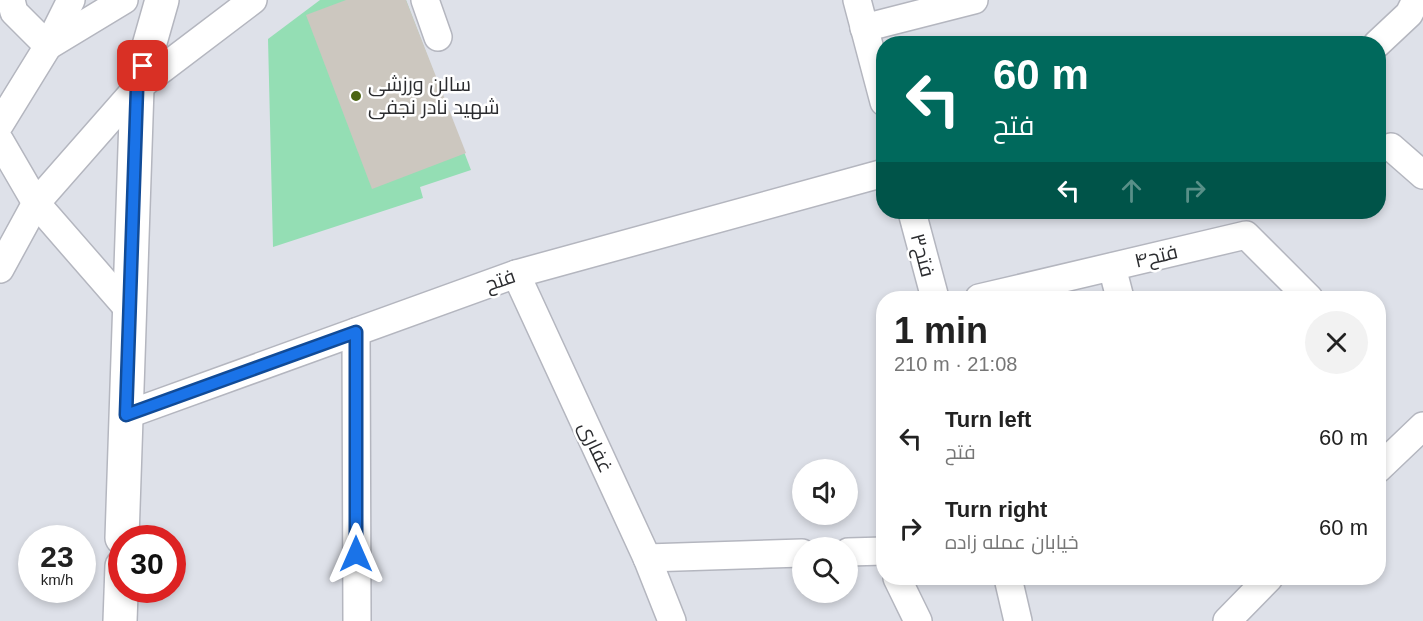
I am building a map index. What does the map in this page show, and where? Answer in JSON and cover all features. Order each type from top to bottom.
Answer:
[{"type":"main road","points":[[122,525],[137,88],[162,0]]},
{"type":"main road","points":[[120,621],[121,603]]},
{"type":"street","points":[[10,0],[14,12],[48,46]]},
{"type":"street","points":[[0,124],[48,46],[71,0]]},
{"type":"street","points":[[48,46],[124,0]]},
{"type":"street","points":[[0,269],[36,203],[137,88],[253,0]]},
{"type":"street","points":[[425,0],[438,37]]},
{"type":"street","points":[[857,0],[876,72]]},
{"type":"street","points":[[864,28],[974,0]]},
{"type":"street","points":[[1386,36],[1410,14],[1416,0]]},
{"type":"street","points":[[0,141],[36,203],[130,311]]},
{"type":"street","points":[[1391,147],[1423,175]]},
{"type":"street","name":"فتح","points":[[126,415],[516,273],[876,175]]},
{"type":"street","name":"فتح۳","points":[[914,219],[933,291]]},
{"type":"street","name":"فتح۴","points":[[1009,291],[1246,235],[1302,291]]},
{"type":"street","points":[[1112,267],[1118,291]]},
{"type":"street","name":"غفاری","points":[[516,273],[647,558],[672,621]]},
{"type":"street","points":[[356,332],[357,621]]},
{"type":"street","points":[[1386,461],[1423,426]]},
{"type":"street","points":[[858,552],[876,551]]},
{"type":"street","points":[[647,558],[792,553]]},
{"type":"street","points":[[900,585],[918,621]]},
{"type":"street","points":[[1010,585],[1018,621]]},
{"type":"street","points":[[1227,621],[1262,585]]},
{"type":"green space","name":"سالن ورزشی شهید نادر نجفی","points":[[320,0],[406,0],[471,170],[420,187],[423,198],[273,247],[268,39]]},
{"type":"building","points":[[346,0],[406,0],[466,153],[372,189],[306,15]]},
{"type":"place","name":"سالن ورزشی شهید نادر نجفی","points":[[356,96]]},
{"type":"route","points":[[143,66],[137,88],[126,415],[356,332],[356,554]]}]
